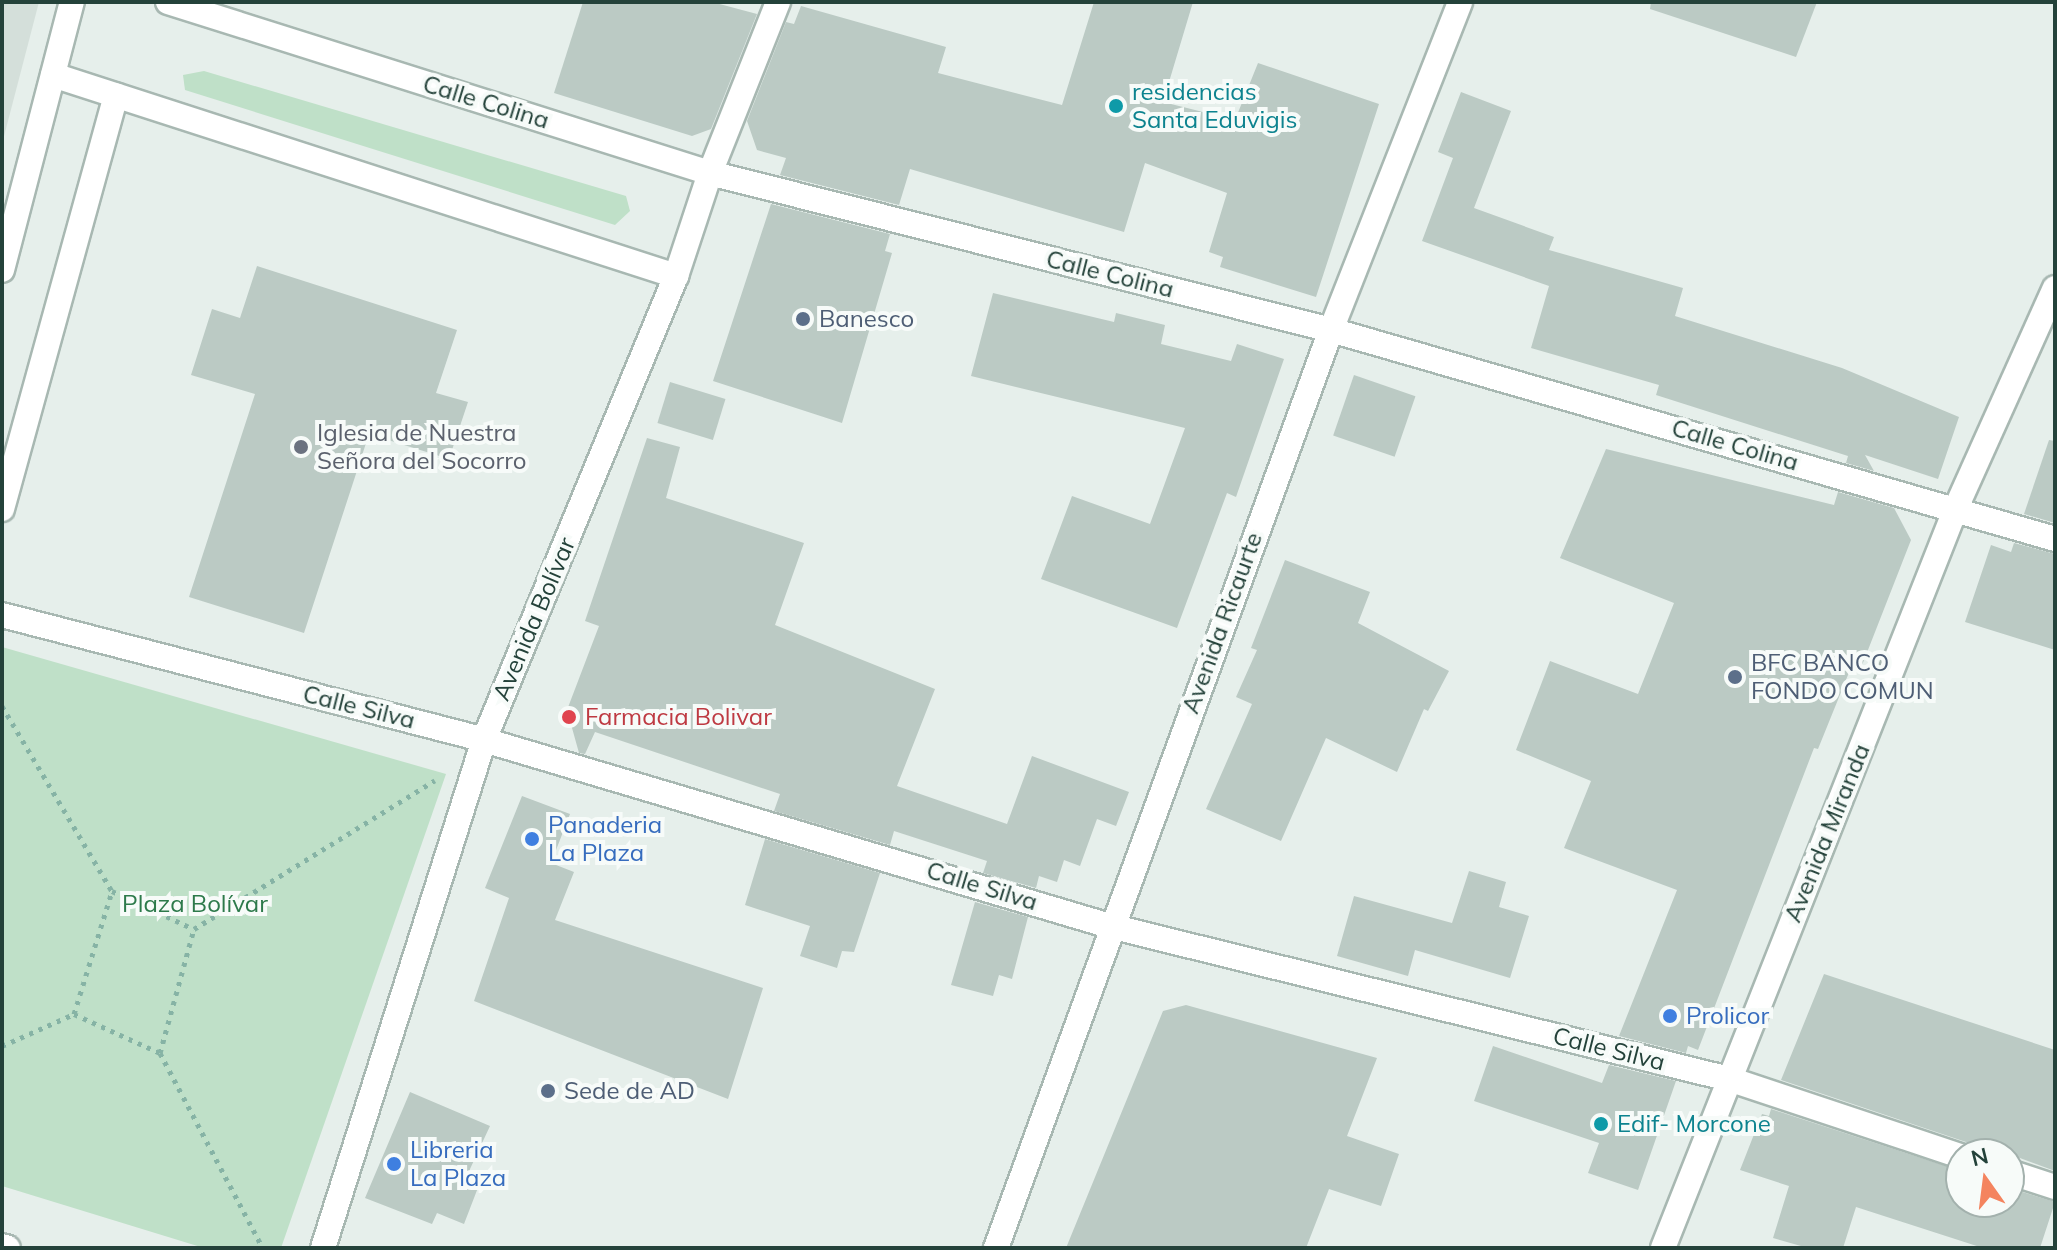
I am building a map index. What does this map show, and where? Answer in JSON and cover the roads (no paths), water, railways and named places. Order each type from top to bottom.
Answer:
[{"type":"street","points":[[2,270],[72,2]]},
{"type":"street","name":"Calle Colina","points":[[168,2],[710,173],[1331,330],[2055,539]]},
{"type":"street","name":"Avenida Bolívar","points":[[323,1248],[484,740],[676,276],[710,173],[778,2]]},
{"type":"street","name":"Avenida Ricaurte","points":[[996,1248],[1110,926],[1331,330],[1460,2]]},
{"type":"street","points":[[53,75],[676,276]]},
{"type":"street","points":[[2,509],[116,95]]},
{"type":"street","name":"Avenida Miranda","points":[[1663,1248],[1956,508],[2055,288]]},
{"type":"street","name":"Calle Silva","points":[[2,615],[484,740],[1110,926],[1729,1079],[1945,1151]]},
{"type":"street","points":[[2025,1177],[2055,1187]]},
{"type":"street","points":[[2,1246],[8,1248]]},
{"type":"place","name":"residencias Santa Eduvigis","points":[[1116,106]]},
{"type":"place","name":"Banesco","points":[[803,319]]},
{"type":"place","name":"Iglesia de Nuestra Señora del Socorro","points":[[301,447]]},
{"type":"place","name":"BFC BANCO FONDO COMUN","points":[[1735,677]]},
{"type":"place","name":"Farmacia Bolivar","points":[[569,717]]},
{"type":"place","name":"Panaderia La Plaza","points":[[532,839]]},
{"type":"place","name":"Prolicor","points":[[1670,1016]]},
{"type":"place","name":"Sede de AD","points":[[548,1091]]},
{"type":"place","name":"Edif- Morcone","points":[[1601,1124]]},
{"type":"place","name":"Libreria La Plaza","points":[[394,1164]]},
{"type":"park label","name":"Plaza Bolívar","points":[[195,904]]}]
